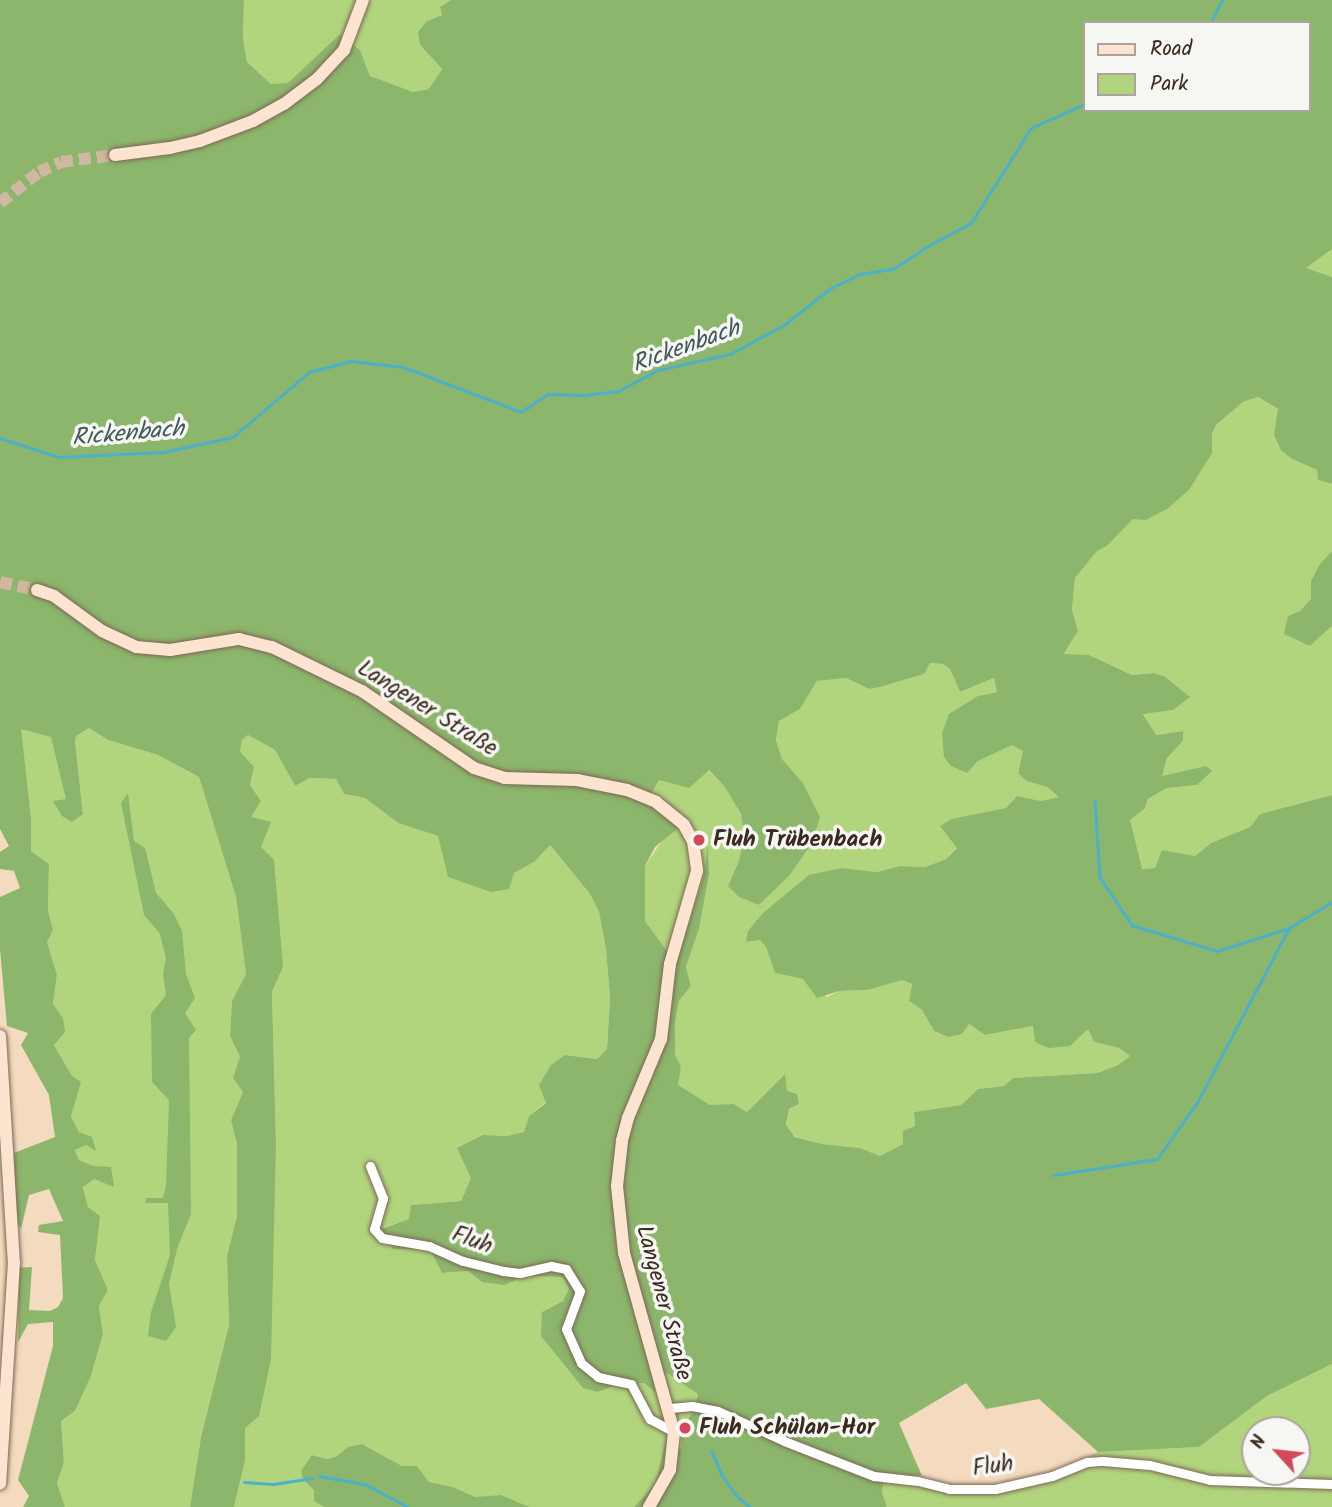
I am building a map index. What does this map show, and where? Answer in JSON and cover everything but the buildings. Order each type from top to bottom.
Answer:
[{"type":"main road","points":[[114,155],[200,141],[253,121],[284,104],[317,79],[344,50],[363,0]]},
{"type":"main road","name":"Langener Straße","points":[[37,590],[54,596],[102,631],[136,647],[170,650],[239,639],[272,647],[362,691],[474,768],[504,778],[578,780],[627,790],[656,803],[684,825],[693,841],[697,871],[670,964],[662,1039],[628,1118],[622,1141],[617,1186],[624,1253],[670,1408],[674,1432],[670,1470],[663,1488],[649,1507]]},
{"type":"main road","points":[[0,1036],[14,1262],[0,1484]]},
{"type":"street","name":"Fluh","points":[[370,1166],[383,1198],[374,1229],[382,1237],[429,1246],[463,1261],[503,1271],[520,1273],[551,1266],[566,1269],[580,1291],[566,1329],[581,1363],[598,1377],[631,1384],[650,1419],[674,1432]]},
{"type":"street","name":"Fluh","points":[[670,1408],[692,1406],[718,1411],[874,1476],[899,1477],[949,1489],[995,1489],[1052,1476],[1087,1462],[1103,1461],[1163,1468],[1210,1480],[1332,1484]]},
{"type":"green space","points":[[0,0],[244,0],[243,38],[247,62],[271,84],[288,83],[340,34],[360,50],[370,76],[413,92],[429,89],[442,69],[420,45],[418,32],[427,21],[442,15],[440,7],[451,0],[1332,0],[1332,249],[1306,268],[1332,277],[1332,484],[1318,480],[1317,470],[1292,459],[1281,450],[1274,435],[1278,409],[1258,397],[1243,402],[1216,425],[1212,434],[1212,453],[1189,490],[1167,509],[1146,520],[1133,519],[1107,546],[1097,551],[1075,578],[1072,610],[1078,631],[1064,654],[1089,655],[1132,675],[1154,673],[1165,677],[1190,697],[1173,710],[1143,714],[1156,735],[1183,731],[1183,741],[1167,758],[1162,776],[1206,766],[1212,771],[1197,785],[1167,788],[1148,799],[1145,809],[1130,820],[1142,869],[1155,868],[1162,850],[1195,856],[1211,843],[1250,827],[1260,814],[1332,795],[1332,1364],[1267,1396],[1199,1447],[1098,1452],[1039,1399],[986,1409],[966,1383],[899,1423],[922,1476],[885,1473],[882,1492],[887,1507],[634,1507],[655,1484],[666,1440],[681,1450],[683,1425],[694,1411],[698,1394],[667,1373],[656,1380],[655,1392],[644,1383],[616,1385],[598,1392],[583,1388],[541,1336],[542,1312],[563,1301],[569,1289],[563,1277],[525,1276],[504,1285],[482,1282],[468,1271],[442,1273],[430,1249],[393,1249],[381,1229],[409,1219],[411,1205],[461,1201],[471,1178],[457,1148],[483,1135],[507,1136],[524,1132],[529,1116],[546,1103],[539,1085],[551,1065],[565,1055],[597,1059],[607,1049],[610,998],[606,949],[599,912],[590,894],[550,845],[534,862],[514,873],[509,889],[491,892],[448,877],[438,836],[398,823],[365,798],[344,794],[336,779],[310,778],[295,786],[275,750],[248,735],[242,740],[240,751],[254,767],[250,785],[261,801],[251,817],[271,822],[261,847],[274,860],[283,967],[272,992],[276,1142],[271,1359],[259,1416],[245,1428],[245,1461],[234,1507],[190,1507],[201,1437],[229,1325],[227,1256],[237,1216],[237,1144],[231,1120],[243,1092],[233,1078],[240,1057],[230,1036],[232,1001],[246,974],[236,897],[199,777],[158,755],[108,740],[89,728],[76,736],[75,741],[83,814],[72,822],[62,816],[53,801],[66,799],[51,737],[21,729],[31,818],[31,851],[49,864],[48,910],[53,930],[47,942],[57,975],[53,1004],[63,1018],[65,1032],[54,1045],[72,1076],[81,1082],[71,1116],[79,1132],[92,1137],[96,1151],[86,1145],[75,1150],[79,1160],[94,1166],[111,1167],[114,1187],[94,1179],[83,1187],[88,1207],[100,1216],[95,1260],[108,1290],[99,1306],[103,1334],[91,1376],[75,1411],[61,1421],[64,1462],[57,1483],[65,1507],[23,1507],[29,1496],[18,1480],[53,1346],[53,1322],[28,1324],[18,1342],[19,1277],[16,1268],[32,1267],[29,1310],[50,1311],[58,1307],[63,1298],[60,1235],[38,1232],[39,1225],[63,1221],[49,1189],[29,1195],[21,1229],[16,1220],[14,1153],[55,1137],[49,1095],[21,1045],[28,1033],[7,1026],[0,949],[0,897],[20,888],[14,871],[0,869],[0,852],[9,846],[0,829]],"holes":[[[930,663],[943,664],[950,669],[960,692],[994,678],[997,692],[978,696],[949,714],[942,733],[944,757],[951,766],[967,773],[978,761],[1012,745],[1023,751],[1018,773],[1026,781],[1047,787],[1059,797],[1041,801],[1017,796],[1006,808],[952,819],[940,826],[957,848],[946,859],[925,867],[900,866],[877,872],[842,868],[809,875],[763,913],[748,931],[746,942],[760,940],[766,947],[775,973],[803,979],[817,998],[839,991],[867,990],[902,980],[912,984],[909,1001],[922,1010],[934,1031],[949,1037],[962,1034],[969,1024],[985,1035],[1033,1026],[1035,1042],[1049,1048],[1070,1046],[1088,1029],[1094,1042],[1119,1048],[1130,1056],[1118,1065],[1097,1073],[1013,1078],[1004,1086],[978,1089],[961,1105],[914,1112],[915,1126],[903,1131],[903,1144],[880,1156],[860,1148],[822,1144],[795,1137],[786,1125],[789,1109],[799,1104],[797,1094],[787,1091],[785,1074],[747,1112],[734,1104],[710,1105],[678,1085],[681,1066],[675,1055],[675,1022],[679,1001],[691,986],[686,967],[699,929],[709,875],[708,845],[703,879],[677,959],[670,955],[645,921],[645,866],[655,847],[677,829],[673,818],[646,803],[659,780],[689,788],[709,770],[724,786],[741,814],[744,836],[739,861],[728,886],[739,897],[759,905],[789,876],[812,843],[820,817],[803,783],[782,759],[776,740],[779,721],[800,709],[817,681],[846,678],[869,689],[924,674]]]},
{"type":"green space","points":[[244,0],[451,0],[440,7],[442,15],[427,21],[420,45],[442,69],[429,89],[413,92],[392,86],[370,76],[360,50],[340,34],[288,84],[271,84],[247,63],[243,38]]},
{"type":"green space","points":[[1332,249],[1332,277],[1305,268]]},
{"type":"green space","points":[[1258,397],[1279,410],[1274,435],[1292,459],[1317,470],[1318,480],[1332,484],[1332,551],[1319,565],[1311,581],[1311,599],[1300,611],[1310,646],[1332,626],[1332,795],[1260,814],[1250,827],[1211,843],[1195,856],[1162,851],[1155,868],[1141,869],[1129,820],[1145,810],[1148,799],[1167,788],[1197,785],[1206,766],[1161,777],[1167,758],[1183,741],[1182,731],[1155,735],[1143,713],[1173,710],[1154,673],[1132,675],[1089,655],[1064,655],[1078,631],[1072,610],[1075,578],[1097,551],[1107,546],[1133,519],[1212,453],[1212,434],[1216,425],[1243,402]]},
{"type":"green space","points":[[1332,551],[1332,626],[1310,646],[1284,634],[1288,616],[1300,611],[1311,599],[1311,581],[1319,565]]},
{"type":"green space","points":[[930,663],[943,664],[950,669],[960,692],[994,678],[997,692],[978,696],[967,773],[978,761],[1012,744],[1023,751],[1018,773],[1026,781],[1047,787],[1060,797],[1041,801],[1017,796],[1006,808],[952,820],[957,847],[946,859],[925,867],[900,866],[877,872],[841,868],[746,942],[760,940],[766,946],[775,973],[803,979],[827,997],[839,991],[867,990],[887,982],[902,980],[912,984],[909,1001],[922,1010],[934,1031],[969,1024],[985,1035],[1034,1026],[1088,1029],[1094,1042],[1119,1048],[1130,1056],[1118,1065],[1097,1073],[1013,1078],[1004,1086],[978,1089],[961,1105],[914,1112],[915,1126],[903,1144],[880,1156],[860,1148],[822,1144],[796,1137],[786,1126],[789,1109],[799,1104],[787,1091],[784,1075],[747,1112],[734,1104],[710,1106],[677,1085],[681,1066],[675,1055],[675,1022],[679,1001],[691,986],[686,967],[699,929],[709,875],[708,850],[703,879],[677,960],[670,955],[645,921],[645,866],[666,835],[646,803],[659,780],[708,770],[724,786],[741,814],[744,836],[739,861],[729,886],[759,905],[789,876],[803,783],[782,759],[776,740],[779,721],[800,709],[817,681],[846,678],[869,689],[923,674]]},
{"type":"green space","points":[[20,728],[51,736],[67,799],[53,802],[83,814],[75,741],[76,736],[89,728],[108,740],[158,755],[199,777],[236,897],[246,974],[232,1001],[230,1036],[240,1057],[243,1092],[231,1120],[237,1144],[237,1216],[227,1256],[229,1325],[201,1437],[190,1507],[65,1507],[57,1483],[64,1462],[61,1421],[75,1411],[91,1376],[103,1334],[99,1306],[108,1290],[95,1260],[99,1216],[88,1207],[83,1186],[94,1179],[113,1186],[94,1166],[79,1160],[75,1149],[86,1145],[95,1150],[79,1132],[71,1115],[72,1076],[54,1045],[63,1018],[53,1005],[57,975],[47,942],[53,930],[48,910],[49,864],[31,851],[31,818]]},
{"type":"green space","points":[[248,735],[275,750],[295,786],[310,778],[336,779],[344,794],[365,798],[398,823],[438,836],[514,873],[534,862],[549,844],[590,894],[599,912],[606,949],[610,998],[607,1049],[597,1059],[565,1055],[546,1102],[529,1116],[524,1132],[507,1136],[483,1135],[471,1178],[461,1201],[411,1205],[410,1219],[382,1228],[430,1249],[443,1273],[468,1271],[482,1282],[525,1276],[563,1277],[570,1289],[563,1301],[542,1312],[598,1392],[616,1385],[644,1383],[655,1391],[656,1380],[667,1373],[699,1394],[694,1411],[683,1425],[681,1451],[666,1440],[655,1484],[634,1507],[530,1507],[501,1495],[475,1498],[453,1487],[429,1482],[417,1466],[402,1466],[362,1444],[349,1447],[337,1456],[327,1459],[312,1455],[303,1479],[315,1490],[314,1501],[324,1507],[234,1507],[245,1461],[245,1428],[276,1142],[272,992],[283,967],[261,847],[251,817],[261,801],[250,785],[254,767],[240,751],[242,740]]},
{"type":"green space","points":[[128,793],[134,841],[145,848],[156,893],[174,914],[182,931],[186,974],[195,998],[185,1013],[196,1030],[189,1038],[191,1214],[177,1249],[169,1284],[176,1327],[166,1341],[148,1336],[151,1312],[170,1255],[168,1203],[145,1203],[146,1198],[163,1198],[166,1186],[169,1100],[152,1082],[151,1014],[166,995],[163,974],[166,958],[160,934],[144,915],[121,803]]},
{"type":"green space","points":[[1332,1364],[1332,1507],[887,1507],[882,1492],[885,1473],[915,1475],[947,1487],[974,1488],[1021,1481],[1098,1452],[1199,1447],[1267,1396]]},
{"type":"green space","points":[[362,1444],[402,1466],[417,1466],[429,1482],[453,1487],[475,1497],[501,1495],[530,1507],[324,1507],[314,1501],[314,1490],[303,1479],[301,1471],[312,1455],[327,1459],[337,1456],[348,1447]]},
{"type":"waterway","name":"Rickenbach","points":[[1211,21],[1222,0]]},
{"type":"waterway","name":"Rickenbach","points":[[0,438],[59,457],[164,452],[233,437],[309,372],[351,361],[404,367],[521,412],[548,394],[585,395],[618,391],[658,370],[730,354],[784,325],[831,288],[860,274],[893,269],[971,223],[1031,128],[1084,104]]},
{"type":"waterway","points":[[1095,801],[1100,877],[1132,925],[1217,951],[1289,928],[1332,902]]},
{"type":"waterway","points":[[1054,1175],[1157,1159],[1198,1101],[1289,928]]},
{"type":"waterway","points":[[712,1451],[721,1473],[735,1494],[750,1507]]},
{"type":"waterway","points":[[320,1476],[365,1484],[408,1507]]},
{"type":"waterway","points":[[244,1482],[274,1484],[312,1478]]},
{"type":"tunnel","points":[[0,203],[39,172],[61,162],[115,155]]},
{"type":"tunnel","points":[[0,582],[37,590]]},
{"type":"place","name":"Fluh Trübenbach","points":[[699,840]]},
{"type":"place","name":"Fluh Schülan-Hor","points":[[685,1428]]}]
